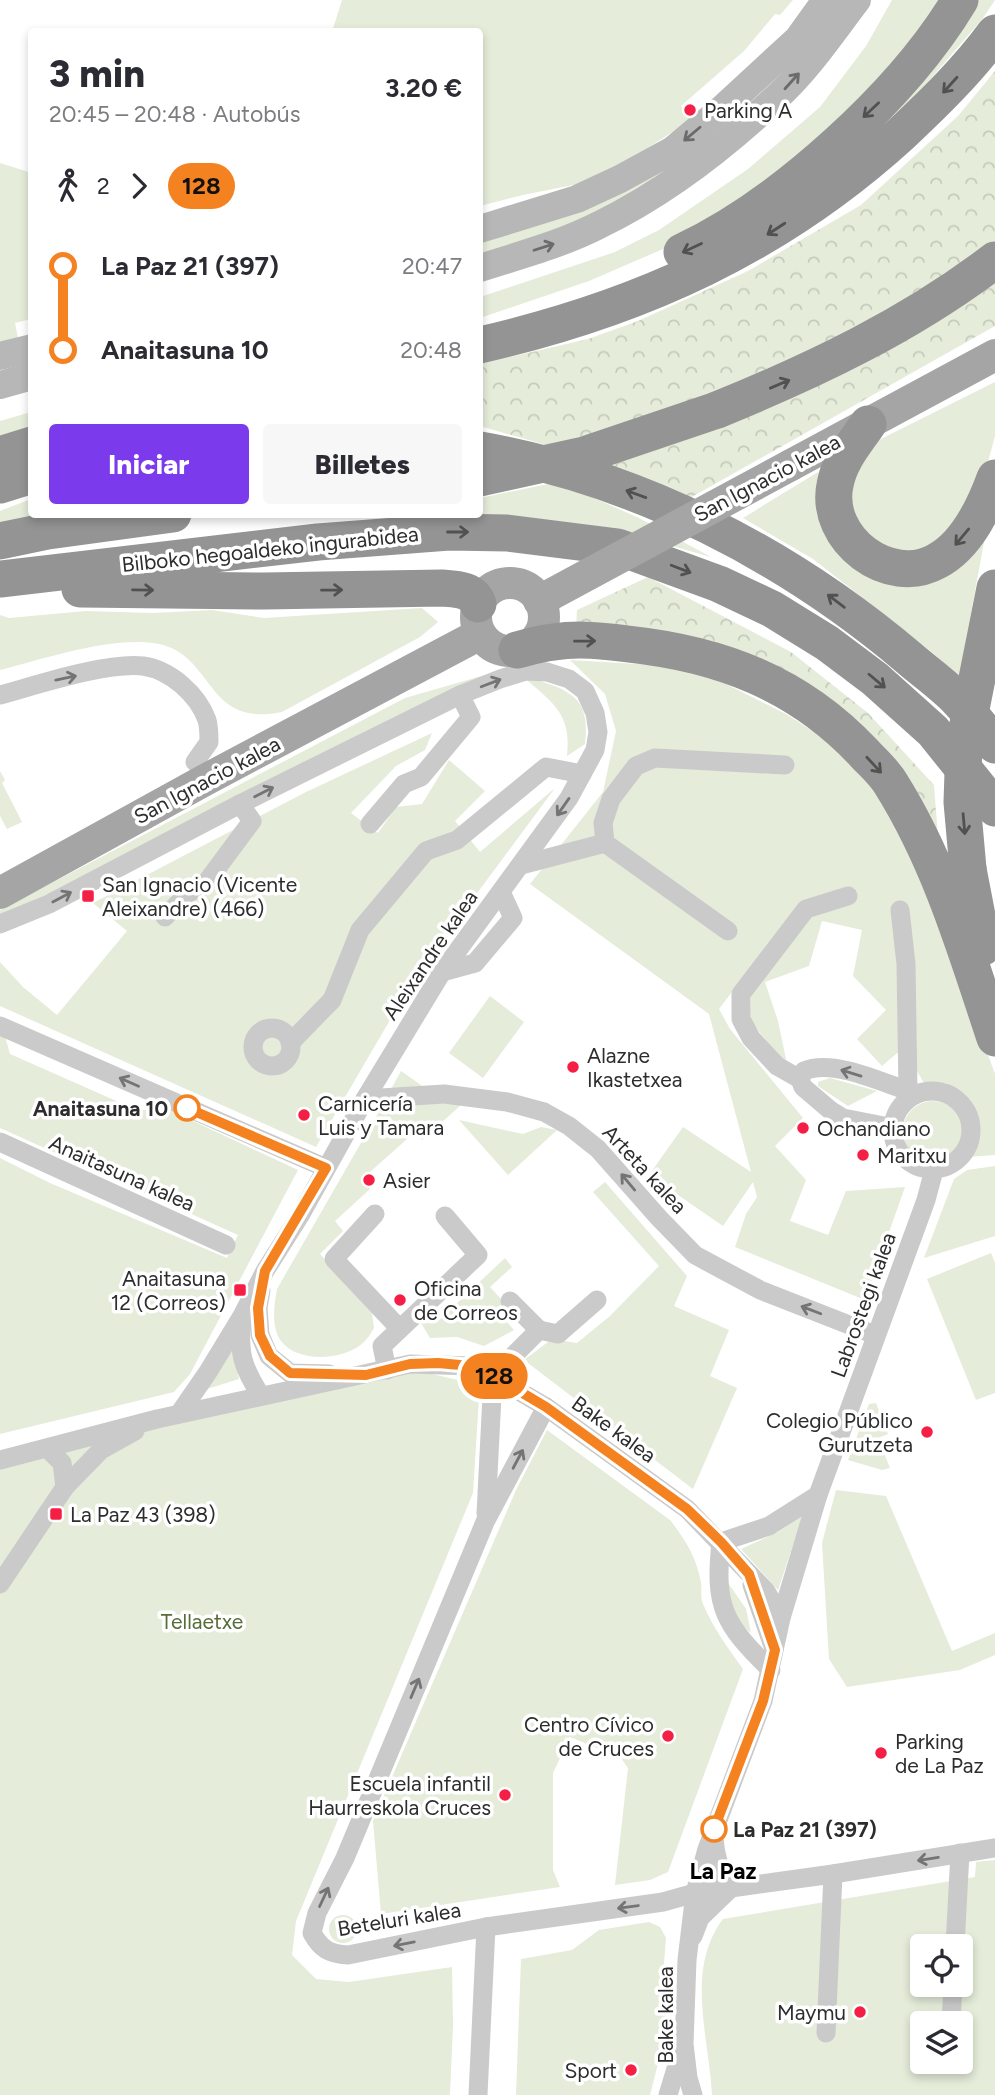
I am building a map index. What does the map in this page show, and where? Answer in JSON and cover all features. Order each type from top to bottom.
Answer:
[{"type":"highway","points":[[483,331],[583,299],[713,237],[800,176],[884,98],[940,33],[960,0]]},
{"type":"highway","points":[[483,344],[594,314],[665,287],[761,239],[811,206],[872,160],[932,106],[995,33]]},
{"type":"highway","points":[[483,477],[584,455],[717,410],[832,361],[891,329],[983,269]]},
{"type":"highway","points":[[868,424],[850,448],[839,470],[834,486],[834,502],[838,521],[846,536],[876,563],[896,568],[915,568],[937,561],[968,531],[986,503],[995,478]]},
{"type":"highway","points":[[0,455],[28,446]]},
{"type":"highway","points":[[483,451],[538,461],[656,501],[724,532],[783,565],[894,645],[954,696],[995,745]]},
{"type":"highway","points":[[0,485],[28,476]]},
{"type":"highway","points":[[0,541],[48,531],[144,518]]},
{"type":"highway","name":"Bilboko hegoaldeko ingurabidea","points":[[1,579],[318,542],[449,532],[507,533],[618,547],[719,584],[772,609],[827,643],[875,679],[933,731],[995,808]]},
{"type":"highway","points":[[1,579],[77,589],[264,591],[442,588],[476,596],[479,619]]},
{"type":"highway","points":[[995,587],[964,744],[962,802],[968,869],[982,943],[995,985]]},
{"type":"highway","points":[[517,649],[555,642],[599,641],[696,654],[742,670],[779,687],[815,709],[843,731],[889,781],[927,848],[995,1038]]},
{"type":"main road","points":[[483,228],[577,199],[673,150],[798,39],[826,0]]},
{"type":"main road","points":[[483,267],[554,244],[599,225],[640,202],[685,171],[777,97],[818,52],[857,0]]},
{"type":"main road","points":[[0,356],[28,349]]},
{"type":"main road","name":"San Ignacio kalea","points":[[539,601],[995,355]]},
{"type":"main road","points":[[0,385],[28,377]]},
{"type":"main road","points":[[503,583],[515,583],[526,587],[539,601],[544,615],[537,637],[528,645],[517,649],[497,648],[479,619],[483,595],[503,583]]},
{"type":"main road","name":"San Ignacio kalea","points":[[0,893],[415,668],[479,619]]},
{"type":"street","name":"San Ignacio kalea","points":[[0,695],[118,666],[145,666],[187,688],[208,722],[209,742],[195,762]]},
{"type":"street","name":"Aleixandre kalea","points":[[0,924],[49,904],[240,804],[460,695],[526,671],[547,672],[569,679],[584,691],[595,713],[595,750],[569,798],[442,972],[265,1271],[242,1317],[179,1414]]},
{"type":"street","points":[[370,824],[404,784],[421,777],[471,717],[460,695]]},
{"type":"street","points":[[728,931],[605,843],[603,823],[611,799],[636,766],[655,758],[785,765]]},
{"type":"street","points":[[290,1043],[332,1000],[360,930],[426,851],[457,840],[545,767],[582,774]]},
{"type":"street","points":[[165,917],[188,893],[203,887],[253,821],[240,804]]},
{"type":"street","points":[[521,865],[605,843]]},
{"type":"street","points":[[848,897],[806,909],[741,994],[741,1019],[751,1038],[777,1066],[800,1079],[803,1087],[830,1110],[843,1118],[884,1126],[893,1132]]},
{"type":"street","points":[[800,1079],[804,1071],[813,1067],[825,1067],[912,1093],[940,1091],[952,1096],[962,1103],[972,1126],[967,1150],[960,1159],[934,1170],[909,1163],[894,1141],[894,1118],[912,1093],[901,910]]},
{"type":"street","points":[[0,1026],[326,1168]]},
{"type":"street","name":"Arteta kalea","points":[[365,1099],[444,1094],[507,1102],[544,1112],[569,1126],[598,1149],[695,1255],[760,1290],[875,1335]]},
{"type":"street","name":"Anaitasuna kalea","points":[[0,1142],[226,1245]]},
{"type":"street","name":"Labrostegi kalea","points":[[781,1618],[818,1495],[926,1200],[934,1170]]},
{"type":"street","points":[[376,1214],[334,1259],[399,1328]]},
{"type":"street","points":[[387,1370],[382,1346],[478,1255],[444,1216]]},
{"type":"street","name":"Aleixandre kalea","points":[[265,1271],[258,1308],[260,1335],[270,1356]]},
{"type":"street","points":[[510,1301],[539,1330],[558,1334],[597,1300]]},
{"type":"street","name":"Aleixandre kalea","points":[[242,1317],[240,1340],[244,1369],[261,1396]]},
{"type":"street","points":[[494,1376],[539,1330]]},
{"type":"street","points":[[261,1396],[270,1356],[290,1373],[366,1375]]},
{"type":"street","name":"Bake kalea","points":[[0,1460],[179,1414],[410,1364],[438,1363],[471,1366],[494,1376],[546,1407],[687,1509],[766,1591],[781,1618],[763,1701],[714,1830],[695,1893],[688,1946],[684,2044],[693,2095]]},
{"type":"street","name":"Beteluri kalea","points":[[485,1522],[494,1376]]},
{"type":"street","name":"Beteluri kalea","points":[[546,1407],[485,1522],[345,1858],[317,1913],[312,1933],[319,1946],[332,1954],[348,1955],[486,1927],[663,1902],[695,1893]]},
{"type":"street","name":"Bake kalea","points":[[0,1584],[65,1487],[101,1450],[157,1419]]},
{"type":"street","points":[[47,1448],[62,1463],[65,1487]]},
{"type":"street","points":[[771,1670],[736,1633],[722,1606],[717,1578],[721,1542],[769,1526],[818,1495]]},
{"type":"street","points":[[698,1520],[750,1532]]},
{"type":"street","name":"Bake kalea","points":[[749,1574],[775,1650]]},
{"type":"street","points":[[714,1830],[715,1852],[721,1874],[730,1889]]},
{"type":"street","points":[[695,1893],[995,1848]]},
{"type":"street","points":[[957,1934],[960,1853]]},
{"type":"street","points":[[826,2033],[833,1874]]},
{"type":"street","points":[[688,1946],[700,1918],[730,1889]]},
{"type":"street","points":[[478,2095],[486,1927]]},
{"type":"street","points":[[668,2095],[684,2044]]},
{"type":"green space","points":[[342,0],[793,0],[780,15],[775,14],[744,51],[681,106],[691,120],[629,160],[578,184],[483,205],[483,28],[333,28]]},
{"type":"green space","points":[[892,0],[946,0],[908,56],[777,175],[670,246],[589,281],[483,317],[483,296],[615,252],[659,230],[748,169],[820,107],[866,46]]},
{"type":"green space","points":[[975,0],[995,0],[983,18],[916,96],[838,164]]},
{"type":"green space","points":[[805,40],[776,88],[691,158],[591,216],[483,255],[483,237],[586,203]]},
{"type":"green space","points":[[995,71],[995,326],[690,498],[553,447],[483,427],[483,363],[588,339],[638,321],[748,271],[861,205],[958,116]]},
{"type":"green space","points":[[0,163],[28,172],[28,320],[15,323],[18,338],[0,342]]},
{"type":"green space","points":[[995,382],[995,436],[988,462],[941,546],[889,553],[850,518],[856,457],[867,446]]},
{"type":"green space","points":[[28,413],[28,437],[0,444],[0,421]]},
{"type":"green space","points":[[818,472],[817,499],[831,534],[954,567],[984,542],[959,678],[933,653],[813,559],[743,518]]},
{"type":"green space","points":[[558,482],[639,518],[711,557],[612,529],[490,520],[378,518],[483,518],[483,497]]},
{"type":"green space","points":[[28,500],[28,518],[53,518],[0,527],[0,511]]},
{"type":"green space","points":[[648,577],[791,652],[868,713],[934,785],[938,837],[821,698],[576,632],[577,610]]},
{"type":"green space","points":[[422,608],[438,622],[420,637],[282,712],[257,714],[238,710],[224,701],[191,662],[177,651],[159,644],[141,642],[101,645],[0,670],[0,615],[9,618],[86,611],[153,613],[212,610],[264,618]]},
{"type":"green space","points":[[570,660],[654,665],[718,680],[786,714],[834,745],[883,795],[917,862],[995,1074],[995,1155],[967,1157],[977,1140],[976,1114],[964,1094],[946,1083],[924,1083],[903,1048],[882,1066],[857,1039],[886,1010],[853,976],[862,930],[822,921],[809,966],[765,982],[778,1021],[786,1059],[783,1062],[750,1020],[751,994],[798,905],[719,1009],[730,1029],[803,1118],[775,1146],[806,1180],[790,1221],[828,1235],[846,1191],[905,1187],[865,1300],[735,1247],[746,1214],[757,1197],[753,1182],[723,1226],[649,1175],[683,1127],[751,1172],[709,1014],[530,884],[603,792],[616,731],[605,694]]},
{"type":"green space","points":[[485,675],[20,908],[0,914],[0,910],[405,698]]},
{"type":"green space","points":[[522,676],[572,695],[584,714],[585,744],[567,756],[566,729],[558,710]]},
{"type":"green space","points":[[432,733],[425,750],[396,766],[351,813],[378,833],[396,807],[422,804],[449,760],[485,791],[455,821],[480,852],[555,788],[415,977],[316,1147],[0,1006],[0,962],[23,987],[57,1015],[127,931],[93,903],[306,792]]},
{"type":"green space","points":[[0,771],[5,780],[2,783],[22,822],[7,829],[0,816]]},
{"type":"green space","points":[[490,996],[524,1022],[483,1078],[449,1053]]},
{"type":"green space","points":[[0,1034],[5,1036],[10,1054],[139,1111],[161,1106],[298,1170],[190,1374],[174,1392],[0,1434],[0,1158],[50,1183],[227,1258],[238,1235],[0,1128]]},
{"type":"green space","points":[[401,1071],[428,1090],[389,1093]]},
{"type":"green space","points":[[830,1078],[877,1091],[848,1106],[818,1086],[818,1082]]},
{"type":"green space","points":[[927,1101],[939,1101],[955,1109],[961,1119],[961,1143],[955,1153],[939,1161],[927,1161],[911,1153],[903,1137],[903,1125],[911,1109]]},
{"type":"green space","points":[[437,1103],[461,1105],[422,1140],[415,1132],[362,1179],[370,1189],[335,1221],[343,1231],[320,1254],[372,1313],[373,1330],[356,1348],[334,1356],[310,1356],[289,1348],[281,1341],[276,1329],[274,1309],[277,1289],[381,1108]]},
{"type":"green space","points":[[459,1120],[523,1134],[541,1127],[557,1130],[508,1175]]},
{"type":"green space","points":[[995,1166],[995,1236],[924,1258],[954,1179],[967,1170]]},
{"type":"green space","points":[[605,1182],[687,1276],[674,1306],[729,1330],[710,1376],[737,1388],[693,1489],[524,1360],[552,1339],[577,1343],[610,1316],[659,1266],[593,1192]]},
{"type":"green space","points":[[991,1253],[995,1263],[995,1393],[976,1400],[927,1279]]},
{"type":"green space","points":[[505,1258],[512,1267],[490,1287],[502,1300],[500,1314],[514,1330],[484,1346],[457,1337],[430,1338],[421,1323],[436,1323]]},
{"type":"green space","points":[[232,1343],[239,1379],[204,1390]]},
{"type":"green space","name":"Tellaetxe","points":[[401,1367],[471,1383],[479,1398],[473,1493],[296,1921],[292,1955],[316,1979],[349,1982],[452,1967],[450,2095],[0,2095],[0,1461]]},
{"type":"green space","points":[[876,1403],[888,1434],[878,1438],[890,1468],[882,1470],[848,1460],[869,1404]]},
{"type":"green space","points":[[547,1430],[670,1520],[693,1557],[707,1613],[743,1669],[668,1872],[650,1880],[615,1885],[628,1768],[621,1758],[570,1737],[553,1773],[553,1870],[560,1887],[381,1914],[373,1821],[516,1490]]},
{"type":"green space","points":[[836,1490],[886,1496],[952,1651],[995,1633],[995,1655],[960,1670],[847,1687],[829,1659],[822,1543]]},
{"type":"green space","points":[[803,1515],[778,1590],[741,1549],[778,1532]]},
{"type":"green space","points":[[726,1580],[746,1609],[751,1633],[735,1619]]},
{"type":"green space","points":[[995,1860],[995,2095],[712,2095],[702,1981],[711,1939],[723,1919],[975,1877],[976,1862]]},
{"type":"green space","points":[[343,1915],[353,1919],[357,1929],[353,1939],[343,1943],[333,1939],[329,1929],[333,1919]]},
{"type":"green space","points":[[649,1922],[660,1927],[666,1938],[662,1988],[666,2015],[664,2040],[650,2095],[516,2095],[521,1959],[572,1950],[599,1930]]},
{"type":"bus line","name":"128","points":[[187,1108],[326,1168],[265,1271],[258,1308],[260,1335],[270,1356],[290,1373],[366,1375],[410,1364],[438,1363],[471,1366],[494,1376],[546,1407],[687,1509],[749,1574],[775,1650],[763,1701],[714,1829]]},
{"type":"place","name":"Parking A","points":[[690,110]]},
{"type":"place","name":"San Ignacio (Vicente Aleixandre) (466)","points":[[88,896]]},
{"type":"place","name":"Alazne Ikastetxea","points":[[573,1067]]},
{"type":"place","name":"Anaitasuna 10","points":[[187,1108]]},
{"type":"place","name":"Carnicería Luis y Tamara","points":[[304,1115]]},
{"type":"place","name":"Ochandiano","points":[[803,1128]]},
{"type":"place","name":"Maritxu","points":[[863,1155]]},
{"type":"place","name":"Asier","points":[[369,1180]]},
{"type":"place","name":"Anaitasuna 12 (Correos)","points":[[240,1290]]},
{"type":"place","name":"Oficina de Correos","points":[[400,1300]]},
{"type":"place","name":"Colegio Público Gurutzeta","points":[[927,1432]]},
{"type":"place","name":"La Paz 43 (398)","points":[[56,1514]]},
{"type":"place","name":"Centro Cívico de Cruces","points":[[668,1736]]},
{"type":"place","name":"Parking de La Paz","points":[[881,1753]]},
{"type":"place","name":"Escuela infantil Haurreskola Cruces","points":[[505,1795]]},
{"type":"place","name":"La Paz 21 (397)","points":[[714,1829]]},
{"type":"place","name":"Maymu","points":[[860,2012]]},
{"type":"place","name":"Sport","points":[[631,2070]]},
{"type":"district","name":"La Paz","points":[[723,1871]]}]
